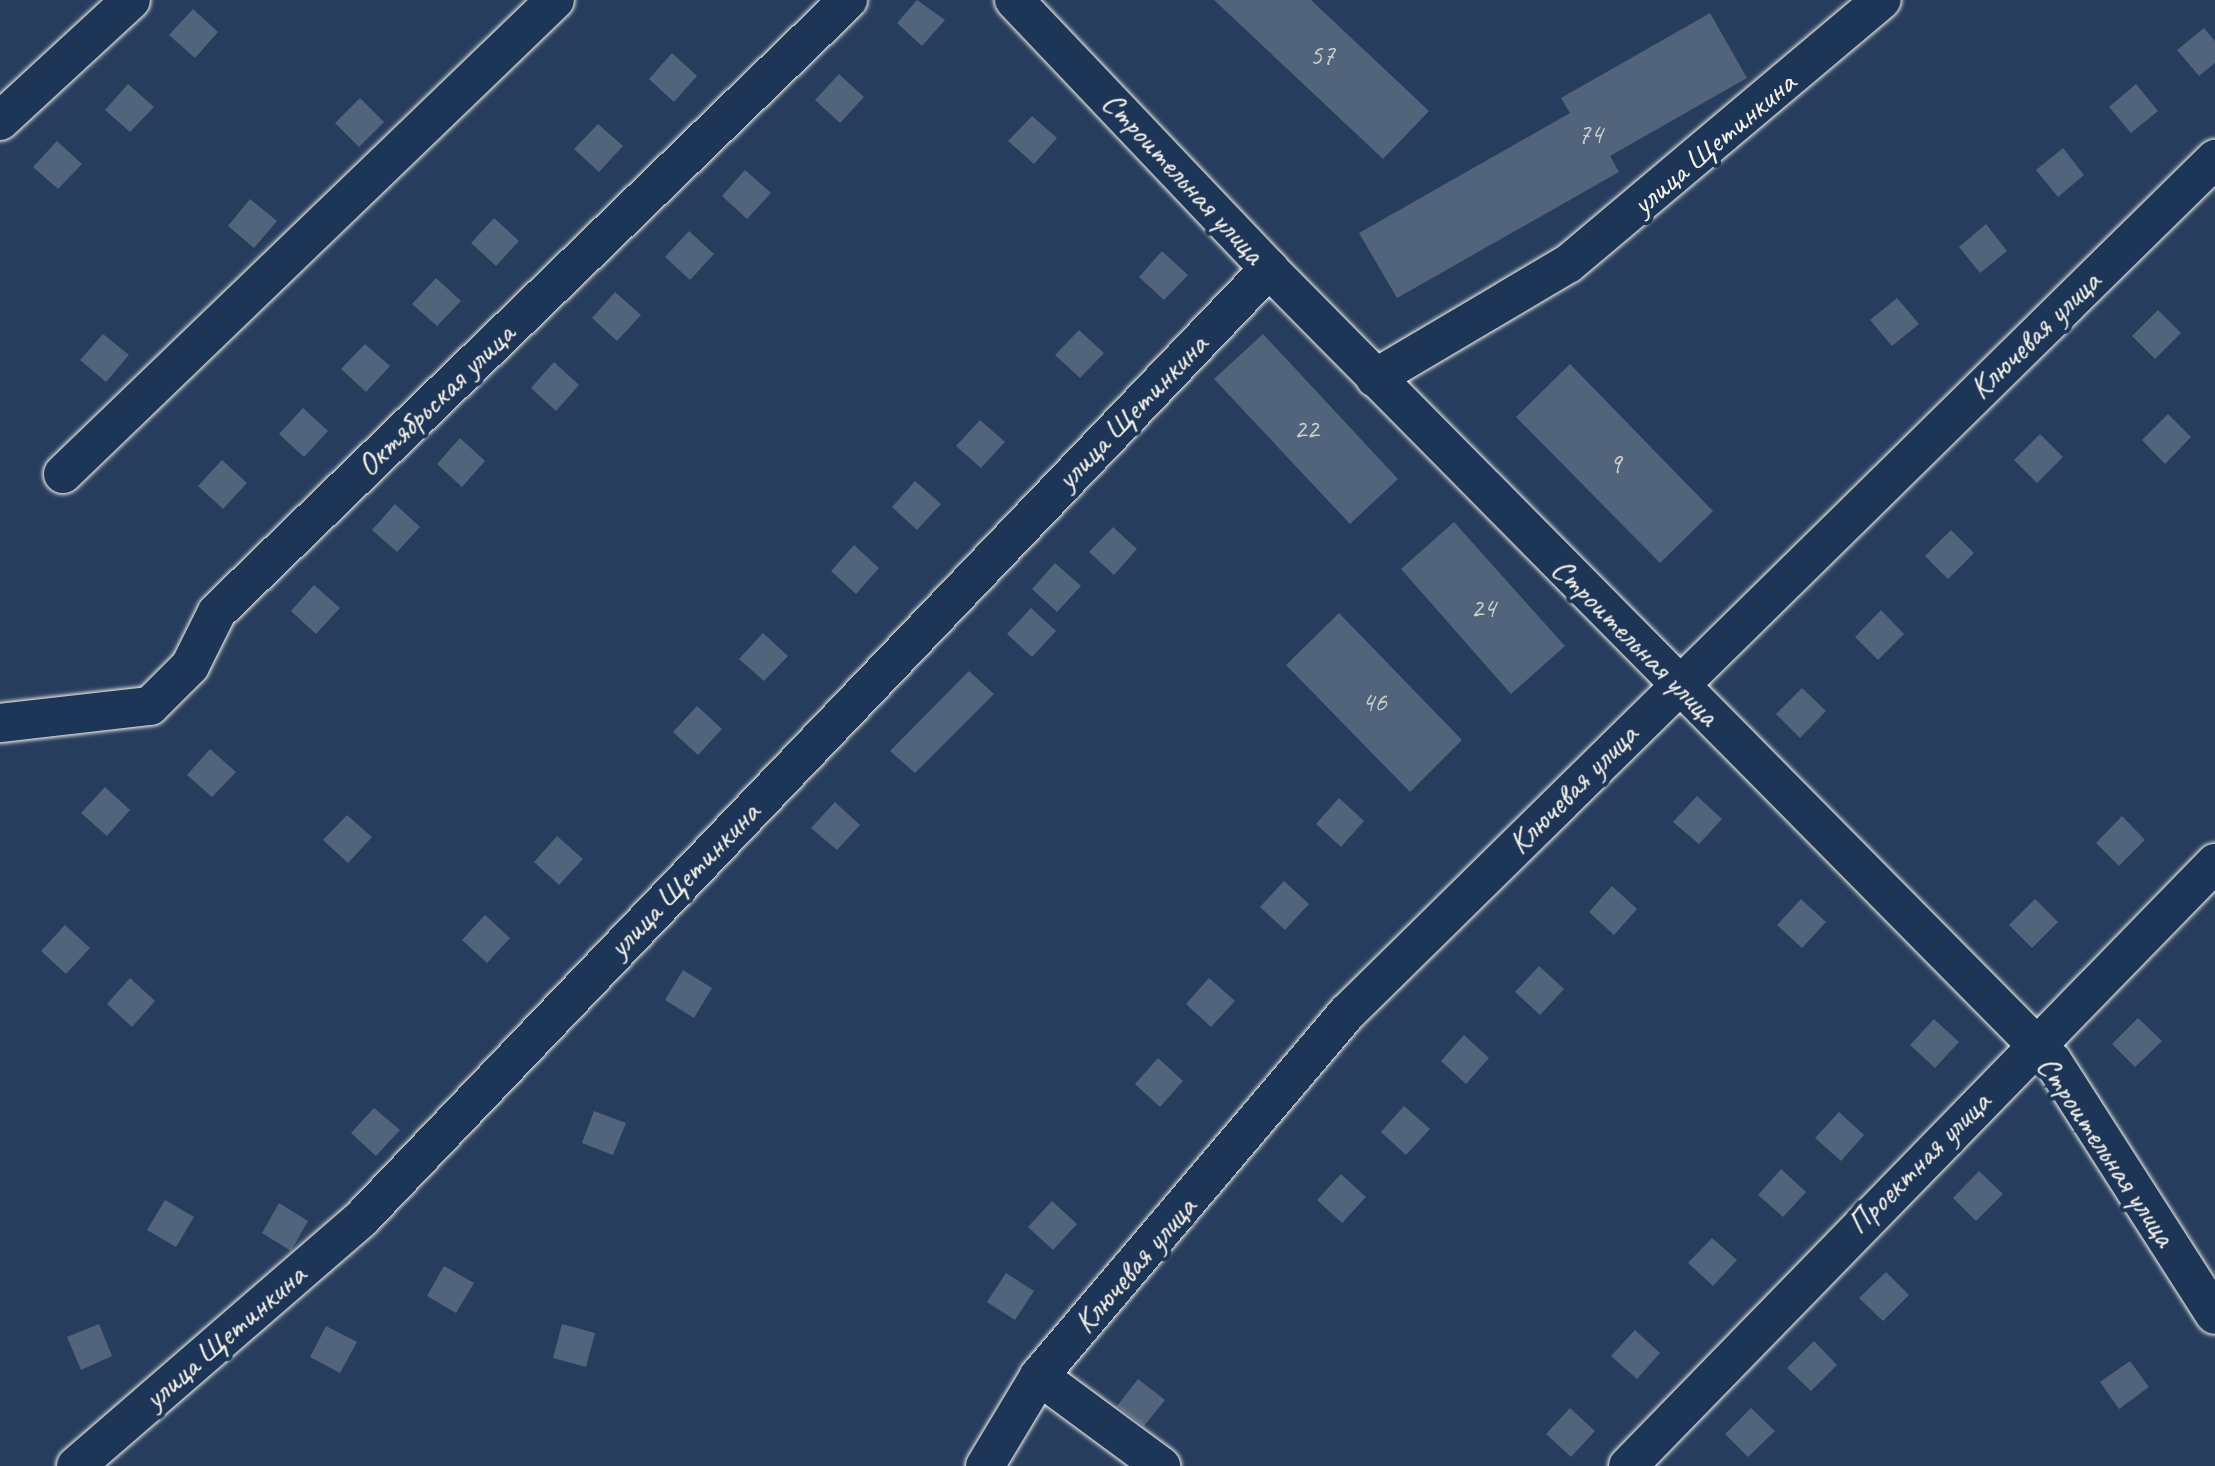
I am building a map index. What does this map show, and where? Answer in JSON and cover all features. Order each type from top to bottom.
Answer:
[{"type":"street","points":[[0,121],[131,0]]},
{"type":"street","points":[[63,474],[555,0]]},
{"type":"street","name":"Октябрьская улица","points":[[0,723],[150,706],[190,666],[217,612],[848,0]]},
{"type":"street","name":"Строительная улица","points":[[1014,0],[1375,378],[2036,1046],[2215,1315]]},
{"type":"street","name":"улица Щетинкина","points":[[1375,378],[1568,264],[1882,0]]},
{"type":"street","name":"Ключевая улица","points":[[985,1466],[1039,1376],[1347,1013],[2215,159]]},
{"type":"street","name":"улица Щетинкина","points":[[76,1466],[362,1218],[1269,269]]},
{"type":"street","name":"Проектная улица","points":[[1628,1466],[2215,863]]},
{"type":"street","points":[[1039,1376],[1161,1466]]},
{"type":"building","points":[[917,0],[945,20],[922,46],[897,23]]},
{"type":"building","points":[[1214,0],[1311,0],[1429,111],[1383,159]]},
{"type":"building","points":[[193,9],[218,32],[195,58],[169,35]]},
{"type":"building","points":[[1710,13],[1747,78],[1610,156],[1619,172],[1397,298],[1359,233],[1570,113],[1561,98]]},
{"type":"building","points":[[2204,28],[2215,41],[2215,63],[2199,76],[2177,50]]},
{"type":"building","points":[[672,53],[697,76],[674,102],[649,79]]},
{"type":"building","points":[[839,74],[864,97],[840,123],[815,100]]},
{"type":"building","points":[[128,84],[154,107],[130,132],[105,110]]},
{"type":"building","points":[[2136,84],[2158,111],[2131,133],[2109,107]]},
{"type":"building","points":[[360,98],[384,122],[359,147],[335,123]]},
{"type":"building","points":[[1032,116],[1057,138],[1034,164],[1008,141]]},
{"type":"building","points":[[598,124],[623,146],[599,172],[574,149]]},
{"type":"building","points":[[57,141],[82,164],[58,189],[33,167]]},
{"type":"building","points":[[2063,148],[2084,175],[2058,197],[2036,170]]},
{"type":"building","points":[[745,170],[771,193],[747,219],[722,196]]},
{"type":"building","points":[[250,199],[277,221],[254,248],[228,226]]},
{"type":"building","points":[[494,218],[519,241],[496,266],[471,243]]},
{"type":"building","points":[[1986,224],[2007,251],[1980,273],[1959,247]]},
{"type":"building","points":[[689,231],[714,254],[690,280],[665,257]]},
{"type":"building","points":[[1162,251],[1188,275],[1164,300],[1139,277]]},
{"type":"building","points":[[436,278],[461,301],[437,326],[412,304]]},
{"type":"building","points":[[615,292],[641,315],[617,341],[592,318]]},
{"type":"building","points":[[1897,298],[1919,324],[1892,346],[1870,320]]},
{"type":"building","points":[[2158,310],[2181,333],[2155,359],[2132,336]]},
{"type":"building","points":[[1079,330],[1104,353],[1080,378],[1055,355]]},
{"type":"building","points":[[103,334],[129,355],[106,382],[80,360]]},
{"type":"building","points":[[1263,334],[1398,479],[1350,524],[1214,379]]},
{"type":"building","points":[[365,344],[390,366],[366,392],[341,369]]},
{"type":"building","points":[[554,362],[579,385],[556,411],[531,388]]},
{"type":"building","points":[[1570,364],[1713,511],[1660,563],[1516,417]]},
{"type":"building","points":[[303,408],[328,431],[304,457],[279,434]]},
{"type":"building","points":[[2168,414],[2191,437],[2165,464],[2142,440]]},
{"type":"building","points":[[980,420],[1005,442],[981,468],[956,446]]},
{"type":"building","points":[[2040,434],[2063,457],[2037,483],[2014,460]]},
{"type":"building","points":[[460,438],[485,461],[462,487],[437,464]]},
{"type":"building","points":[[222,460],[247,483],[223,509],[198,486]]},
{"type":"building","points":[[915,481],[941,504],[917,530],[892,507]]},
{"type":"building","points":[[395,504],[420,527],[397,552],[372,530]]},
{"type":"building","points":[[1454,522],[1565,646],[1511,694],[1401,569]]},
{"type":"building","points":[[1113,527],[1137,549],[1114,575],[1089,552]]},
{"type":"building","points":[[1951,530],[1974,553],[1948,579],[1925,556]]},
{"type":"building","points":[[854,545],[879,568],[856,594],[831,571]]},
{"type":"building","points":[[1055,563],[1081,586],[1057,612],[1032,589]]},
{"type":"building","points":[[314,585],[340,608],[316,634],[291,611]]},
{"type":"building","points":[[1031,608],[1056,631],[1032,657],[1007,634]]},
{"type":"building","points":[[1881,610],[1904,634],[1878,660],[1855,637]]},
{"type":"building","points":[[1339,613],[1462,740],[1410,792],[1286,665]]},
{"type":"building","points":[[763,633],[788,656],[764,681],[739,659]]},
{"type":"building","points":[[969,671],[994,694],[915,773],[890,751]]},
{"type":"building","points":[[1802,688],[1826,711],[1800,738],[1776,714]]},
{"type":"building","points":[[697,706],[722,729],[698,755],[673,732]]},
{"type":"building","points":[[210,749],[236,772],[212,797],[187,775]]},
{"type":"building","points":[[105,787],[130,810],[107,836],[81,813]]},
{"type":"building","points":[[1697,796],[1722,819],[1699,844],[1673,822]]},
{"type":"building","points":[[1339,798],[1364,821],[1341,847],[1316,824]]},
{"type":"building","points":[[835,802],[860,825],[837,850],[811,828]]},
{"type":"building","points":[[347,815],[372,837],[348,863],[323,840]]},
{"type":"building","points":[[2122,816],[2145,840],[2119,866],[2096,843]]},
{"type":"building","points":[[557,836],[583,859],[559,885],[534,862]]},
{"type":"building","points":[[1284,881],[1309,904],[1285,930],[1260,907]]},
{"type":"building","points":[[1612,886],[1637,909],[1614,935],[1589,912]]},
{"type":"building","points":[[1801,899],[1826,922],[1802,948],[1777,925]]},
{"type":"building","points":[[2035,899],[2058,922],[2032,948],[2009,925]]},
{"type":"building","points":[[485,915],[510,938],[487,963],[462,940]]},
{"type":"building","points":[[65,925],[90,948],[66,974],[41,951]]},
{"type":"building","points":[[1539,966],[1564,989],[1540,1015],[1515,992]]},
{"type":"building","points":[[683,970],[712,988],[694,1018],[665,1000]]},
{"type":"building","points":[[130,978],[155,1001],[132,1027],[107,1004]]},
{"type":"building","points":[[1209,978],[1235,1001],[1211,1027],[1186,1004]]},
{"type":"building","points":[[2138,1018],[2162,1041],[2135,1067],[2112,1044]]},
{"type":"building","points":[[1934,1019],[1959,1042],[1935,1068],[1910,1045]]},
{"type":"building","points":[[1464,1035],[1489,1058],[1466,1084],[1441,1061]]},
{"type":"building","points":[[1158,1058],[1183,1081],[1160,1107],[1135,1084]]},
{"type":"building","points":[[1404,1106],[1430,1129],[1406,1155],[1381,1132]]},
{"type":"building","points":[[374,1108],[400,1130],[376,1156],[351,1133]]},
{"type":"building","points":[[594,1111],[626,1123],[613,1155],[582,1143]]},
{"type":"building","points":[[1839,1112],[1864,1135],[1841,1161],[1815,1138]]},
{"type":"building","points":[[1781,1169],[1806,1192],[1783,1217],[1758,1195]]},
{"type":"building","points":[[1979,1171],[2003,1194],[1976,1221],[1953,1198]]},
{"type":"building","points":[[1341,1174],[1366,1197],[1342,1223],[1317,1200]]},
{"type":"building","points":[[165,1200],[194,1217],[176,1247],[147,1230]]},
{"type":"building","points":[[1052,1201],[1077,1224],[1053,1250],[1028,1227]]},
{"type":"building","points":[[279,1203],[308,1221],[291,1251],[262,1233]]},
{"type":"building","points":[[1712,1238],[1737,1260],[1713,1286],[1688,1263]]},
{"type":"building","points":[[444,1266],[474,1283],[456,1313],[427,1296]]},
{"type":"building","points":[[1886,1272],[1909,1295],[1883,1321],[1859,1298]]},
{"type":"building","points":[[1006,1273],[1034,1291],[1015,1320],[987,1302]]},
{"type":"building","points":[[99,1324],[112,1356],[81,1370],[67,1337]]},
{"type":"building","points":[[562,1324],[595,1333],[586,1367],[553,1358]]},
{"type":"building","points":[[326,1326],[357,1342],[340,1373],[310,1357]]},
{"type":"building","points":[[1635,1330],[1660,1353],[1637,1379],[1611,1356]]},
{"type":"building","points":[[1814,1341],[1837,1365],[1811,1391],[1787,1368]]},
{"type":"building","points":[[2130,1361],[2149,1387],[2119,1409],[2100,1382]]},
{"type":"building","points":[[1138,1379],[1165,1400],[1144,1426],[1117,1406]]},
{"type":"building","points":[[1570,1408],[1595,1431],[1571,1457],[1546,1434]]},
{"type":"building","points":[[1751,1408],[1775,1431],[1748,1457],[1725,1434]]}]
